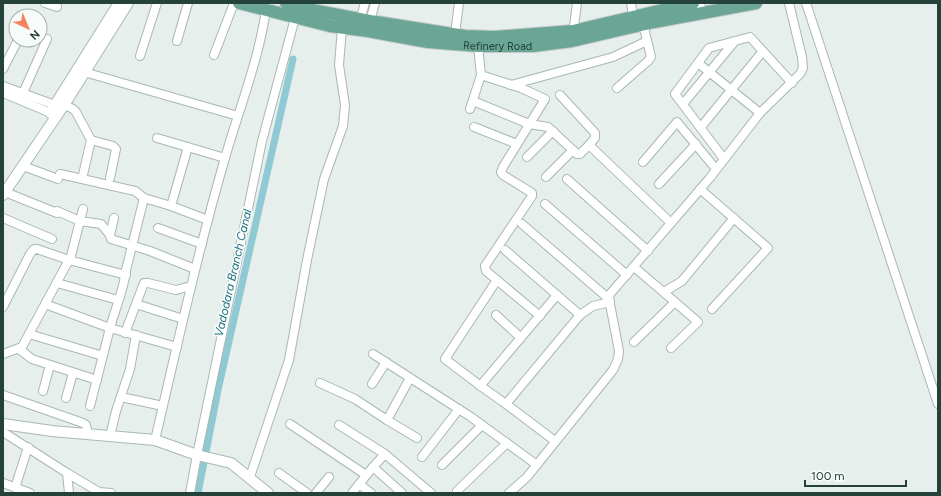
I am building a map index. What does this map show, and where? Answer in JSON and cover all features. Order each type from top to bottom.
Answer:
[{"type":"main road","name":"Refinery Road","points":[[239,3],[266,7],[295,18],[338,23],[428,42],[461,38],[573,36],[643,24],[701,8],[756,3]]},
{"type":"main road","name":"Refinery Road","points":[[338,23],[365,20],[461,38],[478,46],[533,46],[573,36],[633,17],[693,3]]},
{"type":"main road","name":"Refinery Road","points":[[292,4],[323,8],[338,23]]},
{"type":"street","points":[[45,3],[57,8]]},
{"type":"street","points":[[5,187],[23,166],[119,3]]},
{"type":"street","points":[[5,187],[57,106],[84,72],[128,3]]},
{"type":"street","points":[[140,56],[157,3]]},
{"type":"street","points":[[177,41],[188,3]]},
{"type":"street","points":[[214,55],[234,3]]},
{"type":"street","points":[[365,3],[365,20]]},
{"type":"street","points":[[365,20],[375,3]]},
{"type":"street","points":[[459,3],[461,38]]},
{"type":"street","points":[[573,36],[577,3]]},
{"type":"street","points":[[631,3],[633,17]]},
{"type":"street","points":[[509,493],[527,477],[613,370],[618,359],[619,351],[610,294],[700,189],[760,113],[800,74],[803,64],[789,3]]},
{"type":"street","points":[[806,3],[938,404]]},
{"type":"street","points":[[155,440],[195,269],[225,158],[253,70],[266,7]]},
{"type":"street","points":[[190,493],[262,141],[295,18]]},
{"type":"street","points":[[250,478],[289,360],[307,260],[324,179],[343,126],[345,105],[339,65],[338,23]]},
{"type":"street","points":[[617,88],[650,59],[651,55],[643,24]]},
{"type":"street","points":[[724,159],[675,94],[709,48],[750,37],[792,83]]},
{"type":"street","points":[[511,85],[613,57],[647,41]]},
{"type":"street","points":[[683,104],[735,41]]},
{"type":"street","points":[[470,109],[481,75],[478,46]]},
{"type":"street","points":[[3,69],[14,48]]},
{"type":"street","points":[[23,94],[43,48]]},
{"type":"street","points":[[701,127],[763,51]]},
{"type":"street","points":[[698,63],[760,113]]},
{"type":"street","points":[[84,72],[238,116]]},
{"type":"street","points":[[481,75],[545,99],[501,172],[503,175],[531,192],[533,195],[485,266],[486,271],[540,316]]},
{"type":"street","points":[[3,86],[57,106]]},
{"type":"street","points":[[473,101],[529,124],[548,127],[577,154],[580,154],[595,138],[595,133],[560,95]]},
{"type":"street","points":[[4,96],[73,109],[76,112],[91,140],[82,179]]},
{"type":"street","points":[[643,162],[677,122],[716,169]]},
{"type":"street","points":[[474,127],[517,144]]},
{"type":"street","points":[[527,157],[553,132]]},
{"type":"street","points":[[157,138],[225,158]]},
{"type":"street","points":[[91,140],[114,146],[116,149],[110,178]]},
{"type":"street","points":[[659,184],[696,144]]},
{"type":"street","points":[[589,146],[671,223]]},
{"type":"street","points":[[171,206],[188,147]]},
{"type":"street","points":[[546,177],[573,150]]},
{"type":"street","points":[[23,166],[59,176],[82,179],[135,191],[144,198],[171,206],[208,220]]},
{"type":"street","points":[[568,179],[648,251]]},
{"type":"street","points":[[5,187],[57,212],[80,221],[101,224],[112,239],[150,251],[195,269]]},
{"type":"street","points":[[700,189],[768,248],[712,309]]},
{"type":"street","points":[[90,406],[110,328],[125,281],[144,198]]},
{"type":"street","points":[[545,204],[627,275]]},
{"type":"street","points":[[3,354],[22,347],[69,260],[83,209]]},
{"type":"street","points":[[3,218],[52,239]]},
{"type":"street","points":[[110,235],[114,218]]},
{"type":"street","points":[[664,292],[682,281],[734,218]]},
{"type":"street","points":[[522,224],[610,300]]},
{"type":"street","points":[[158,228],[202,244]]},
{"type":"street","points":[[3,308],[6,293],[34,249],[126,275]]},
{"type":"street","points":[[505,250],[580,316]]},
{"type":"street","points":[[634,267],[698,322],[671,348]]},
{"type":"street","points":[[497,280],[445,359],[556,441]]},
{"type":"street","points":[[57,283],[118,300]]},
{"type":"street","points":[[125,332],[143,285],[146,283],[176,290],[191,286]]},
{"type":"street","points":[[480,386],[557,295]]},
{"type":"street","points":[[506,404],[580,316],[593,306],[610,300]]},
{"type":"street","points":[[634,342],[676,302]]},
{"type":"street","points":[[45,304],[110,328],[177,347]]},
{"type":"street","points":[[136,304],[184,319]]},
{"type":"street","points":[[496,315],[521,338]]},
{"type":"street","points":[[29,334],[103,356]]},
{"type":"street","points":[[110,436],[130,368],[136,336]]},
{"type":"street","points":[[19,349],[32,359],[97,380]]},
{"type":"street","points":[[373,354],[482,425],[537,465]]},
{"type":"street","points":[[372,384],[386,362]]},
{"type":"street","points":[[43,390],[50,365]]},
{"type":"street","points":[[66,398],[73,372]]},
{"type":"street","points":[[387,420],[410,378]]},
{"type":"street","points":[[320,383],[355,399],[417,438]]},
{"type":"street","points":[[3,395],[83,423],[86,425],[88,434]]},
{"type":"street","points":[[121,397],[163,406]]},
{"type":"street","points":[[422,457],[458,409]]},
{"type":"street","points":[[3,424],[155,440],[198,455],[231,463],[268,493]]},
{"type":"street","points":[[290,424],[366,475]]},
{"type":"street","points":[[339,425],[385,454],[428,492]]},
{"type":"street","points":[[442,465],[482,425]]},
{"type":"street","points":[[3,432],[96,492],[111,493]]},
{"type":"street","points":[[457,491],[507,443]]},
{"type":"street","points":[[15,488],[28,447]]},
{"type":"street","points":[[352,493],[385,454]]},
{"type":"street","points":[[373,467],[402,493]]},
{"type":"street","points":[[67,473],[69,493]]},
{"type":"street","points":[[279,473],[307,493]]},
{"type":"street","points":[[316,493],[329,477]]},
{"type":"street","points":[[3,483],[30,493]]},
{"type":"street","points":[[359,484],[370,493]]},
{"type":"waterway","name":"Vadodara Branch Canal","points":[[198,493],[218,390],[293,59]]}]
